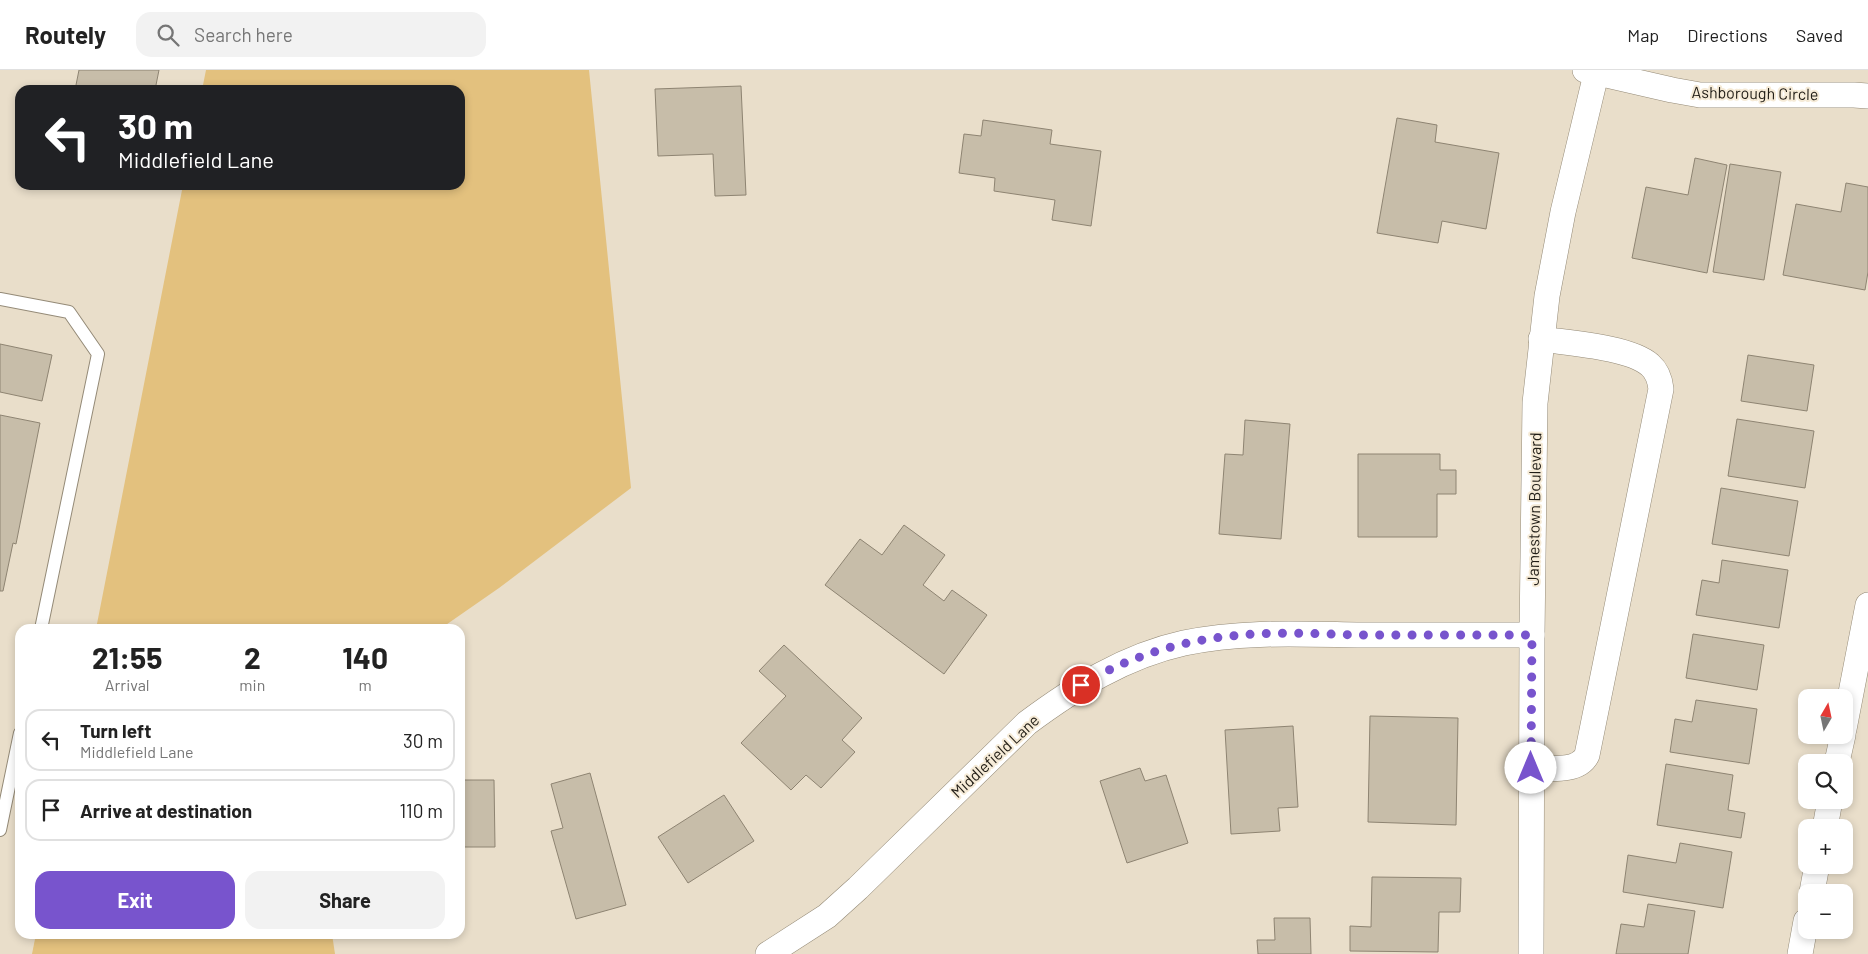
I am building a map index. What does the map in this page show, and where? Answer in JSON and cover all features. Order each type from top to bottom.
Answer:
[{"type":"street","name":"Ashborough Circle","points":[[1593,71],[1700,95],[1868,96]]},
{"type":"street","name":"Jamestown Boulevard","points":[[1531,954],[1535,403],[1547,296],[1593,71]]},
{"type":"street","points":[[1531,768],[1575,766],[1584,760],[1587,755],[1661,389],[1656,372],[1640,358],[1624,352],[1541,339]]},
{"type":"street","points":[[1853,689],[1866,631],[1868,605]]},
{"type":"street","name":"Middlefield Lane","points":[[768,954],[814,925],[840,905],[1026,723],[1057,700],[1094,678],[1134,660],[1183,644],[1232,635],[1532,635]]},
{"type":"street","points":[[1800,954],[1803,939]]},
{"type":"lane","points":[[0,299],[69,312],[98,354],[42,624]]},
{"type":"lane","points":[[0,830],[15,757]]},
{"type":"shaded area","points":[[206,70],[589,70],[631,488],[499,588],[447,624],[97,624],[182,190],[465,190],[465,85],[203,85]]},
{"type":"shaded area","points":[[35,939],[333,939],[335,954],[32,954]]},
{"type":"building","points":[[79,70],[159,70],[156,85],[76,85]]},
{"type":"building","points":[[741,86],[746,195],[715,196],[713,154],[658,156],[655,89]]},
{"type":"building","points":[[1397,118],[1437,125],[1435,142],[1499,153],[1486,229],[1442,221],[1438,243],[1377,233]]},
{"type":"building","points":[[983,120],[1052,130],[1050,144],[1101,151],[1091,226],[1052,220],[1055,200],[994,191],[995,178],[959,173],[964,134],[981,136]]},
{"type":"building","points":[[1695,158],[1727,165],[1707,273],[1632,258],[1646,187],[1688,195]]},
{"type":"building","points":[[1730,164],[1781,172],[1764,280],[1713,272]]},
{"type":"building","points":[[1846,183],[1868,187],[1868,272],[1865,290],[1783,275],[1796,204],[1841,212]]},
{"type":"building","points":[[0,344],[52,355],[42,401],[0,392]]},
{"type":"building","points":[[1748,355],[1814,365],[1807,411],[1741,401]]},
{"type":"building","points":[[0,415],[40,423],[16,544],[13,543],[3,591],[0,591]]},
{"type":"building","points":[[1737,419],[1814,431],[1805,488],[1728,476]]},
{"type":"building","points":[[1245,420],[1290,424],[1281,539],[1219,534],[1225,454],[1243,455]]},
{"type":"building","points":[[1358,454],[1440,454],[1440,470],[1456,470],[1456,494],[1437,494],[1437,537],[1358,537]]},
{"type":"building","points":[[1721,488],[1798,501],[1789,556],[1712,544]]},
{"type":"building","points":[[904,525],[945,555],[923,585],[944,601],[952,590],[987,615],[944,674],[825,585],[860,539],[882,555]]},
{"type":"building","points":[[1722,560],[1788,570],[1779,628],[1696,615],[1702,580],[1719,583]]},
{"type":"building","points":[[1693,634],[1764,645],[1757,690],[1686,678]]},
{"type":"building","points":[[784,645],[862,718],[842,740],[855,752],[821,788],[806,775],[791,790],[741,743],[786,696],[759,671]]},
{"type":"building","points":[[1696,700],[1757,709],[1749,764],[1670,752],[1675,719],[1692,722]]},
{"type":"building","points":[[1370,716],[1458,718],[1456,825],[1368,822]]},
{"type":"building","points":[[1293,726],[1298,807],[1278,808],[1280,831],[1231,834],[1225,730]]},
{"type":"building","points":[[1666,764],[1733,775],[1728,810],[1745,813],[1741,838],[1657,825]]},
{"type":"building","points":[[1140,768],[1145,781],[1166,775],[1188,843],[1127,863],[1100,781]]},
{"type":"building","points":[[590,773],[626,905],[576,919],[551,831],[563,828],[551,784]]},
{"type":"building","points":[[465,780],[494,780],[495,847],[465,847]]},
{"type":"building","points":[[724,795],[754,841],[688,883],[658,837]]},
{"type":"building","points":[[1680,843],[1732,852],[1723,908],[1623,892],[1628,855],[1676,863]]},
{"type":"building","points":[[1372,877],[1461,878],[1460,912],[1439,912],[1438,952],[1350,951],[1350,926],[1371,927]]},
{"type":"building","points":[[1648,904],[1695,911],[1688,954],[1616,954],[1621,924],[1644,927]]},
{"type":"building","points":[[1274,918],[1310,918],[1311,954],[1258,954],[1257,940],[1275,940]]},
{"type":"route","points":[[1081,685],[1134,660],[1183,644],[1232,635],[1532,635],[1531,768]]}]
